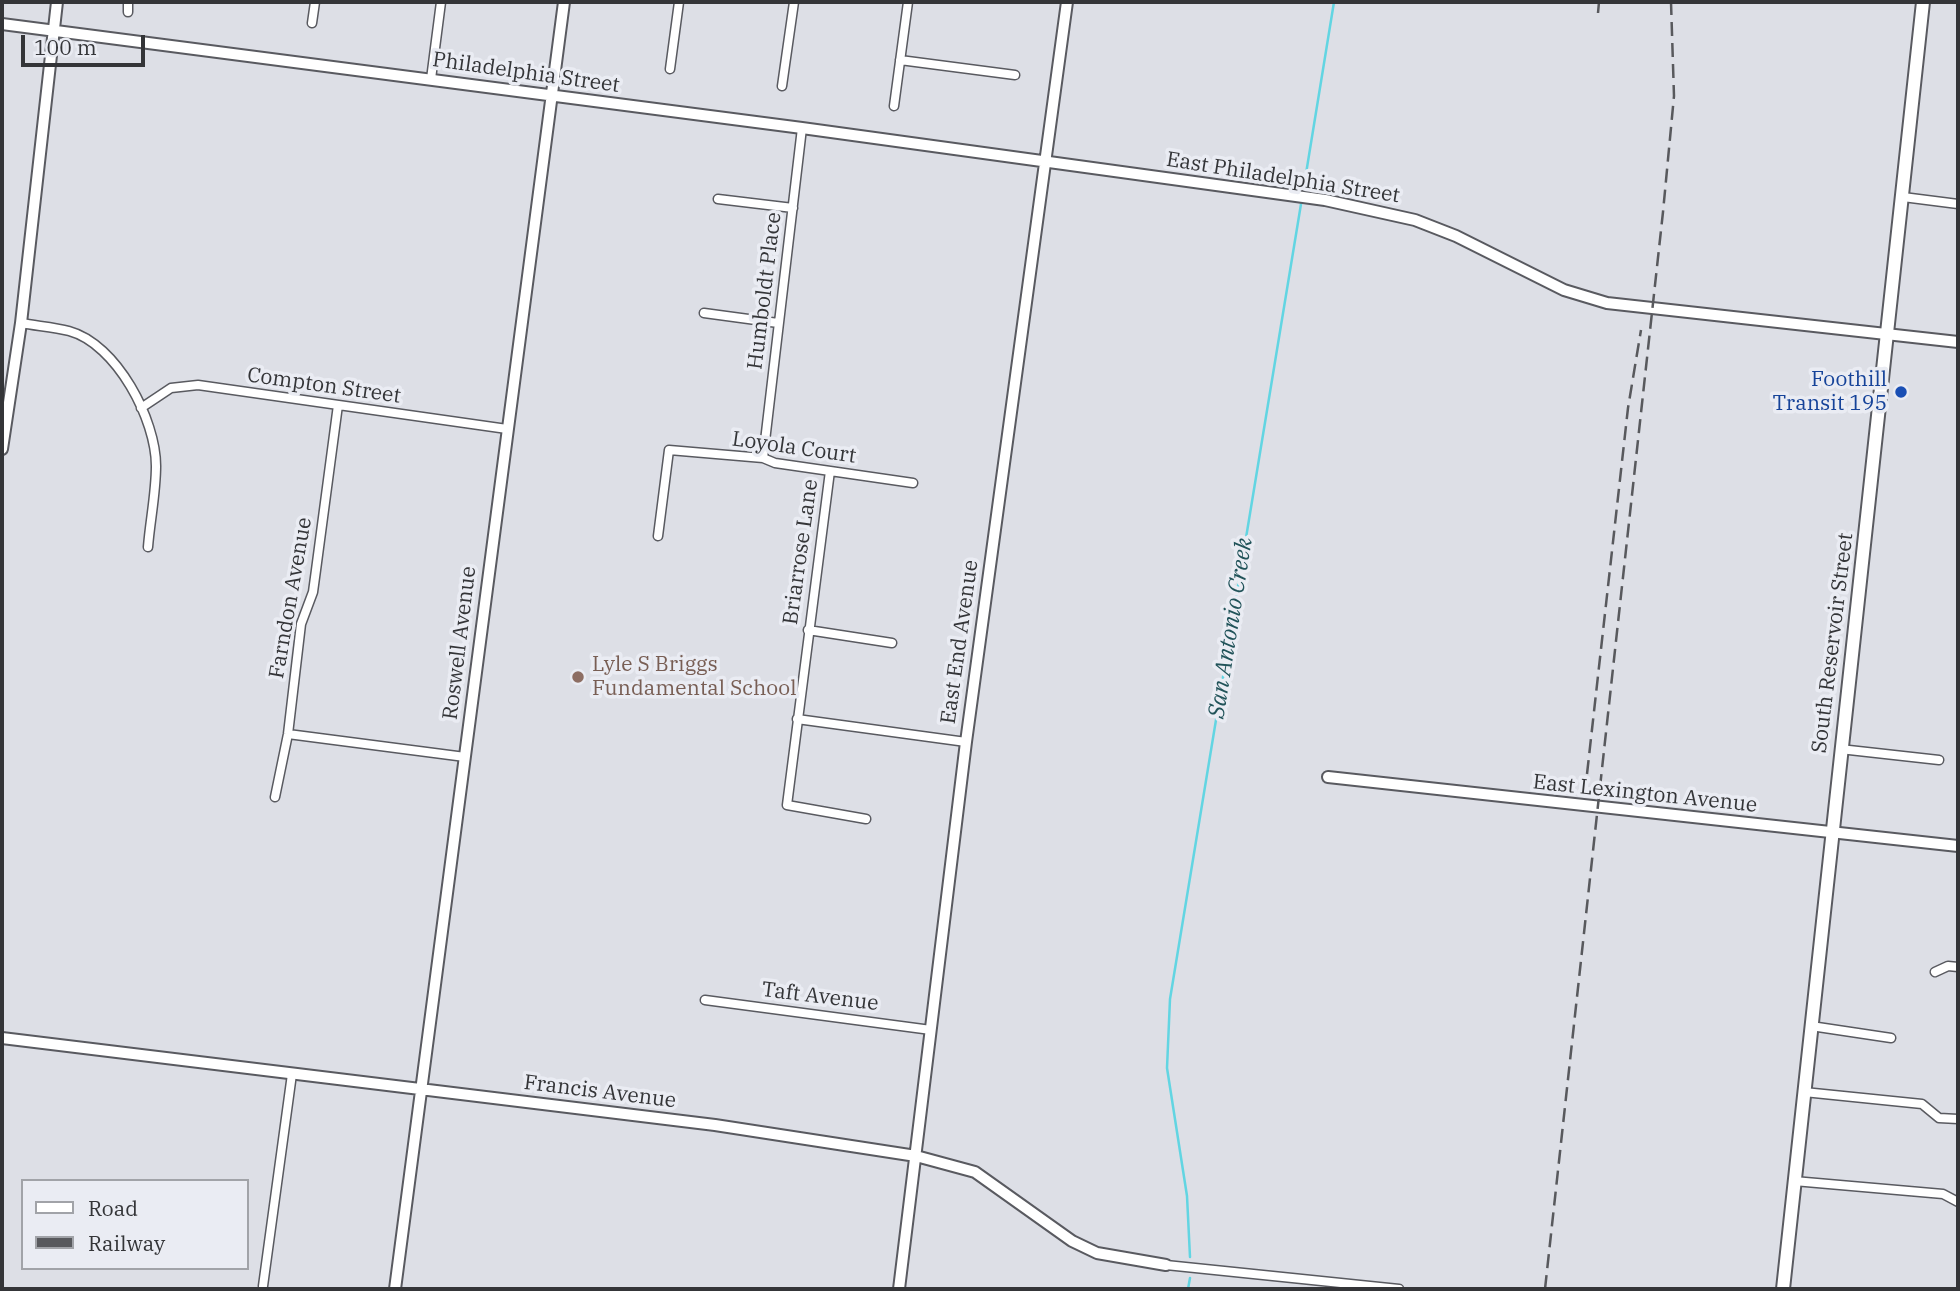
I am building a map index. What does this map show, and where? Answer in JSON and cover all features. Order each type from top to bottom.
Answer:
[{"type":"main road","name":"South Reservoir Street","points":[[1783,1289],[1830,834],[1889,333],[1923,2]]},
{"type":"street","points":[[2,449],[21,323],[57,2]]},
{"type":"street","points":[[128,2],[128,12]]},
{"type":"street","points":[[312,23],[315,2]]},
{"type":"street","points":[[431,79],[441,2]]},
{"type":"street","name":"Roswell Avenue","points":[[395,1289],[564,2]]},
{"type":"street","points":[[670,69],[679,2]]},
{"type":"street","points":[[782,86],[794,2]]},
{"type":"street","points":[[894,106],[908,2]]},
{"type":"street","name":"East End Avenue","points":[[898,1289],[966,742],[1067,2]]},
{"type":"street","name":"Philadelphia Street","points":[[2,24],[1044,160]]},
{"type":"street","points":[[900,60],[1015,75]]},
{"type":"street","name":"Humboldt Place","points":[[763,458],[802,128]]},
{"type":"street","name":"East Philadelphia Street","points":[[1044,160],[1376,210],[1456,236],[1556,287],[1607,303],[1958,342]]},
{"type":"street","points":[[1903,197],[1958,204]]},
{"type":"street","points":[[718,199],[793,208]]},
{"type":"street","points":[[704,313],[778,323]]},
{"type":"street","points":[[21,323],[69,331],[87,340],[127,379],[150,430],[156,465],[148,547]]},
{"type":"street","name":"Compton Street","points":[[141,408],[171,388],[198,385],[507,429]]},
{"type":"street","name":"Farndon Avenue","points":[[275,797],[288,734],[301,624],[313,592],[338,405]]},
{"type":"street","name":"Loyola Court","points":[[658,536],[669,450],[763,458],[913,483]]},
{"type":"street","name":"Briarrose Lane","points":[[830,471],[787,805],[866,820]]},
{"type":"street","points":[[808,630],[892,643]]},
{"type":"street","points":[[797,719],[966,742]]},
{"type":"street","points":[[288,734],[465,757]]},
{"type":"street","points":[[1840,749],[1939,760]]},
{"type":"street","name":"East Lexington Avenue","points":[[1328,777],[1958,846]]},
{"type":"street","points":[[1935,972],[1948,966],[1958,967]]},
{"type":"street","name":"Taft Avenue","points":[[705,1000],[931,1030]]},
{"type":"street","points":[[1811,1027],[1891,1038]]},
{"type":"street","name":"Francis Avenue","points":[[2,1038],[715,1125],[916,1156],[975,1172],[1072,1241],[1097,1253],[1166,1265]]},
{"type":"street","points":[[263,1286],[292,1073]]},
{"type":"street","points":[[1804,1092],[1922,1104],[1939,1118],[1958,1119]]},
{"type":"street","points":[[1794,1181],[1943,1194],[1958,1202]]},
{"type":"street","points":[[1166,1265],[1399,1289]]},
{"type":"waterway","name":"San Antonio Creek","points":[[1303,192],[1334,2]]},
{"type":"waterway","name":"San Antonio Creek","points":[[1190,1257],[1187,1196],[1167,1068],[1170,999],[1302,198]]},
{"type":"waterway","name":"San Antonio Creek","points":[[1188,1289],[1190,1278]]},
{"type":"railway","points":[[1598,13],[1599,2]]},
{"type":"railway","points":[[1545,1289],[1663,212],[1674,96],[1671,2]]},
{"type":"railway","points":[[1587,774],[1628,408],[1641,330]]},
{"type":"place","name":"Foothill Transit 195","points":[[1901,392]]},
{"type":"place","name":"Lyle S Briggs Fundamental School","points":[[578,677]]}]
